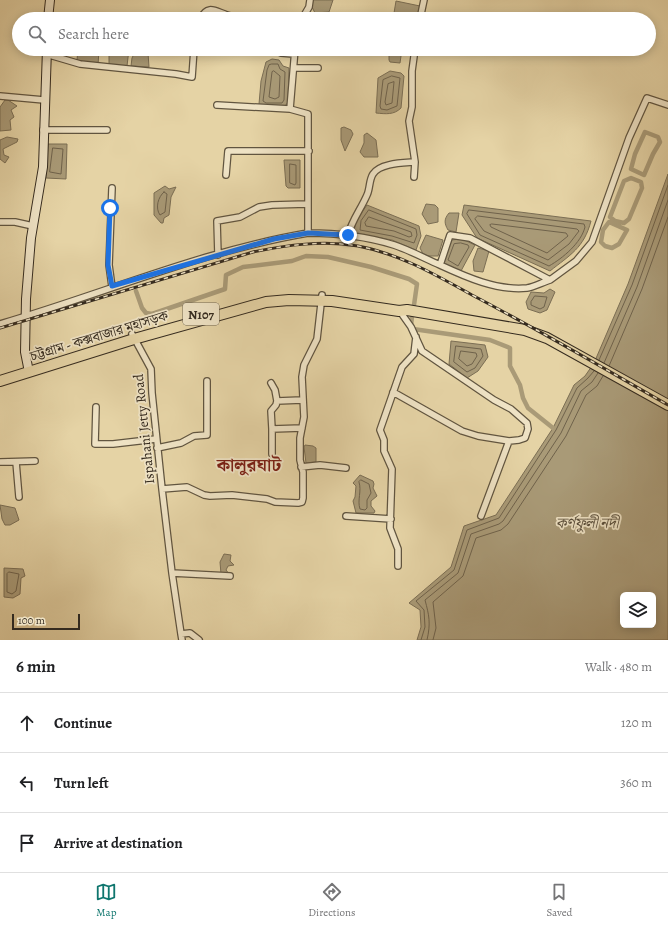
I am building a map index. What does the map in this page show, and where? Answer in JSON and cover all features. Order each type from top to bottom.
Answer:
[{"type":"highway","name":"চট্টগ্রাম - কক্সবাজার মহাসড়ক","points":[[0,381],[28,370],[133,336],[266,302],[322,298],[525,330],[547,338],[668,405]]},
{"type":"highway","name":"চট্টগ্রাম - কক্সবাজার মহাসড়ক","points":[[0,377],[28,370]]},
{"type":"street","points":[[49,12],[50,0]]},
{"type":"street","points":[[306,12],[310,0]]},
{"type":"street","points":[[421,12],[424,0]]},
{"type":"street","points":[[206,12],[215,9],[220,12]]},
{"type":"street","points":[[28,370],[25,352],[25,316],[33,226],[43,167],[46,56]]},
{"type":"street","points":[[57,56],[80,64],[192,77],[194,56]]},
{"type":"street","points":[[290,109],[294,56]]},
{"type":"street","points":[[413,56],[412,107],[409,121],[415,162],[414,177]]},
{"type":"street","points":[[294,68],[318,68]]},
{"type":"street","points":[[0,96],[44,100]]},
{"type":"street","points":[[0,324],[112,286],[274,239],[308,233],[348,235],[368,238],[395,245],[440,264],[459,274],[499,287],[528,288],[550,280],[576,261],[592,242],[629,138],[648,98],[668,105]]},
{"type":"street","points":[[217,105],[290,109],[308,114],[308,233]]},
{"type":"street","points":[[43,130],[107,130]]},
{"type":"street","points":[[226,175],[228,151],[309,151]]},
{"type":"street","points":[[348,235],[352,223],[367,195],[372,174],[388,166],[415,162]]},
{"type":"street","points":[[112,188],[108,265],[112,286]]},
{"type":"street","points":[[218,255],[217,221],[240,217],[259,207],[307,204]]},
{"type":"street","points":[[0,222],[15,222],[33,226]]},
{"type":"street","points":[[440,264],[450,235],[470,238],[550,280]]},
{"type":"street","points":[[322,298],[317,339],[304,365],[302,377],[304,418],[302,428],[301,467],[320,465],[346,468]]},
{"type":"street","points":[[393,392],[462,431],[478,436],[509,441],[526,438],[528,429],[527,423],[512,408],[494,400],[422,351],[405,318],[405,310]]},
{"type":"street","name":"Ispahani Jetty Road","points":[[133,336],[152,369],[156,439],[162,489],[187,487],[210,496],[232,495],[236,497],[267,499],[275,502],[298,503],[302,502],[303,498],[301,467]]},
{"type":"street","points":[[398,566],[398,549],[391,533],[392,469],[384,451],[384,440],[380,430],[402,368],[414,354],[416,348],[416,337]]},
{"type":"street","points":[[157,448],[181,443],[194,436],[207,435],[208,381]]},
{"type":"street","points":[[271,383],[275,390],[276,401],[276,405],[271,411],[272,454]]},
{"type":"street","points":[[276,401],[302,400]]},
{"type":"street","points":[[96,407],[95,444],[113,444],[156,439]]},
{"type":"street","points":[[272,429],[302,428]]},
{"type":"street","points":[[481,516],[509,441]]},
{"type":"street","points":[[0,462],[35,461]]},
{"type":"street","points":[[16,462],[19,497]]},
{"type":"street","points":[[162,489],[181,637],[190,634],[199,640]]},
{"type":"street","points":[[346,516],[391,519]]},
{"type":"street","points":[[172,573],[230,576]]},
{"type":"water","points":[[313,0],[333,0],[329,12],[314,12],[312,7]]},
{"type":"water","points":[[396,1],[420,6],[419,12],[394,12]]},
{"type":"water","points":[[77,56],[99,56],[98,65],[80,63],[77,60]]},
{"type":"water","points":[[109,56],[128,56],[127,66],[111,65],[109,63]]},
{"type":"water","points":[[133,56],[148,56],[149,67],[131,66]]},
{"type":"water","points":[[389,56],[401,56],[400,63],[390,62]]},
{"type":"water","points":[[272,59],[279,60],[283,66],[289,68],[288,102],[285,106],[259,104],[261,81],[266,62]]},
{"type":"water","points":[[390,71],[401,73],[404,76],[401,108],[393,113],[376,113],[378,78]]},
{"type":"water","points":[[5,100],[8,100],[17,106],[11,110],[14,117],[10,120],[11,130],[0,131],[0,107]]},
{"type":"water","points":[[344,127],[351,130],[353,134],[345,151],[341,140],[341,128]]},
{"type":"water","points":[[367,133],[376,140],[378,157],[364,157],[360,152],[364,143],[364,135]]},
{"type":"water","points":[[7,137],[18,139],[17,142],[3,149],[4,155],[9,157],[5,163],[0,159],[0,140]]},
{"type":"water","points":[[48,144],[67,144],[66,179],[46,178]]},
{"type":"water","points":[[284,160],[300,160],[300,188],[288,188],[286,186]]},
{"type":"water","name":"কর্ণফুলী নদী","points":[[668,174],[668,640],[417,640],[421,627],[420,610],[409,603],[451,567],[464,526],[496,515],[553,428],[574,385],[585,376],[594,363],[628,284]]},
{"type":"water","points":[[165,186],[169,189],[176,187],[171,197],[169,215],[164,218],[163,223],[161,223],[154,215],[154,193]]},
{"type":"water","points":[[426,204],[435,205],[438,208],[438,222],[428,224],[422,214]]},
{"type":"water","points":[[367,205],[419,226],[421,236],[416,250],[392,240],[353,233],[357,219]]},
{"type":"water","points":[[464,205],[591,221],[580,244],[570,255],[550,271],[477,238],[462,215]]},
{"type":"water","points":[[449,213],[459,213],[456,232],[448,230],[446,225],[445,219]]},
{"type":"water","points":[[426,235],[443,240],[438,256],[424,256],[420,248]]},
{"type":"water","points":[[462,239],[475,245],[461,271],[442,264],[451,240]]},
{"type":"water","points":[[478,248],[489,251],[483,272],[474,271],[473,261]]},
{"type":"water","points":[[550,289],[555,292],[547,310],[540,313],[528,309],[526,302],[531,292],[544,293]]},
{"type":"water","points":[[451,341],[485,345],[488,357],[478,371],[467,378],[449,364]]},
{"type":"water","points":[[305,445],[316,448],[316,462],[306,463]]},
{"type":"water","points":[[360,475],[373,481],[373,488],[377,496],[371,501],[371,506],[375,511],[374,513],[356,513],[353,501],[356,486],[353,483]]},
{"type":"water","points":[[0,505],[15,508],[19,520],[10,525],[5,525],[2,519]]},
{"type":"water","points":[[224,554],[231,555],[230,561],[234,565],[228,566],[226,570],[230,575],[221,574],[220,562]]},
{"type":"water","points":[[4,568],[23,569],[25,576],[21,578],[20,594],[13,598],[4,597]]},
{"type":"waterway","points":[[645,132],[658,137],[660,142],[644,175],[631,169],[635,154],[645,132]]},
{"type":"waterway","points":[[631,178],[641,182],[642,188],[629,219],[624,223],[615,221],[610,217],[624,181],[631,178]]},
{"type":"waterway","points":[[609,222],[627,230],[619,244],[612,248],[605,246],[601,242],[603,230],[609,222]]},
{"type":"waterway","points":[[136,291],[142,308],[146,313],[152,314],[225,289],[226,275],[243,267],[292,261],[306,256],[328,257],[371,267],[409,279],[417,284],[414,305]]},
{"type":"waterway","points":[[412,316],[411,326],[413,329],[490,340],[510,348],[510,366],[520,385],[523,398],[528,408],[553,428]]},
{"type":"railway","points":[[0,328],[253,252],[305,244],[345,244],[388,254],[417,266],[546,335],[668,405]]},
{"type":"district","name":"কালুরঘাট","points":[[249,465]]},
{"type":"route","points":[[110,208],[111,230],[108,265],[112,286],[274,239],[308,233],[348,235]]}]
